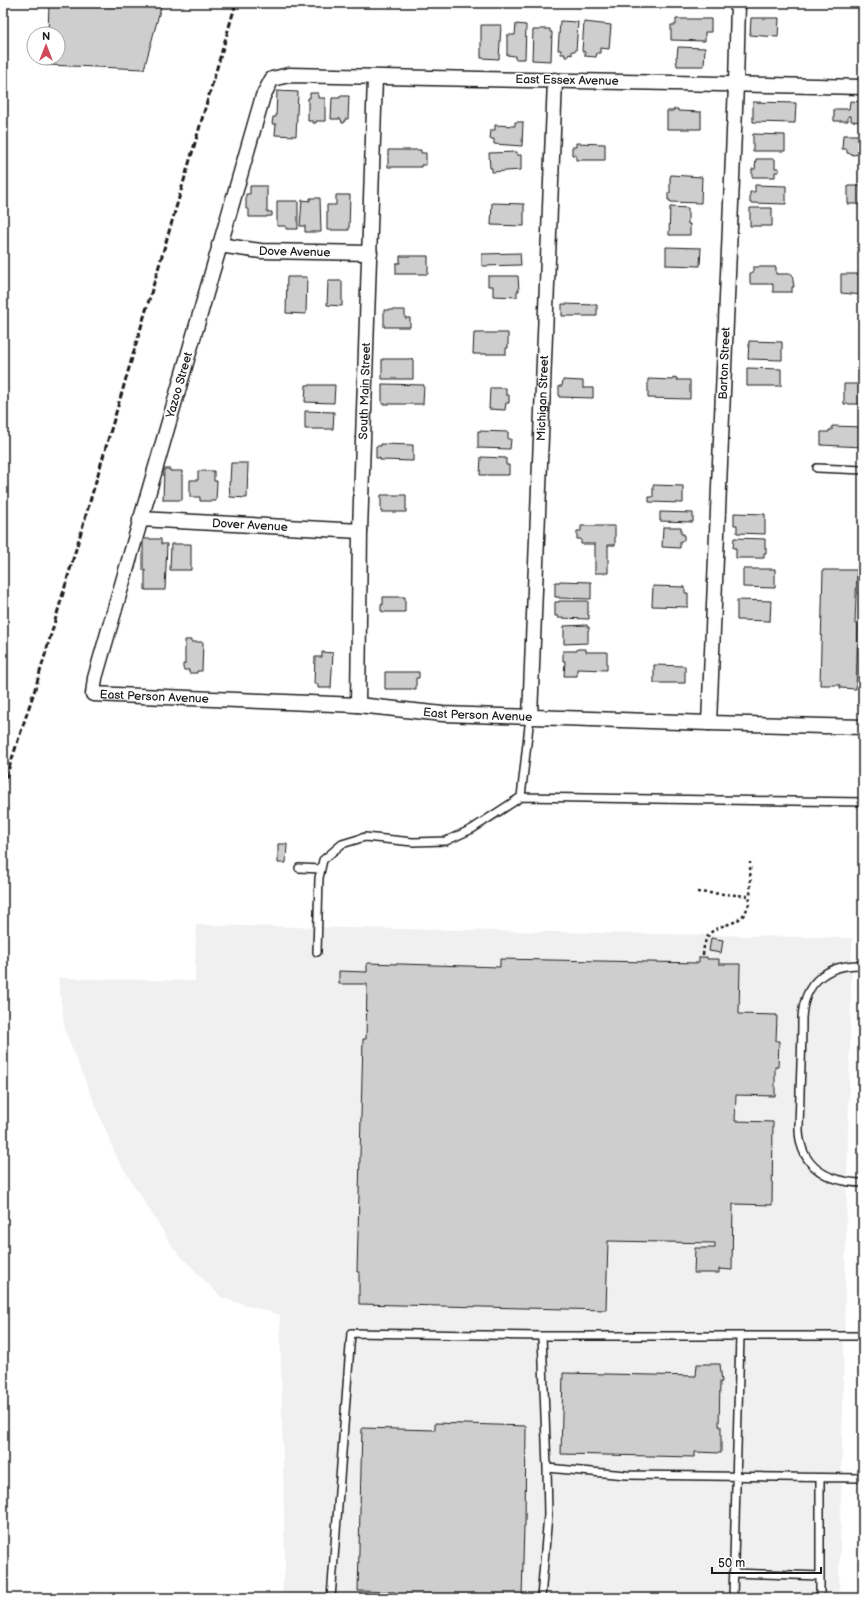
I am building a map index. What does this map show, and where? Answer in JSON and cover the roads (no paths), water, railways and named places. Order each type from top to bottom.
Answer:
[{"type":"street","name":"Barton Street","points":[[709,723],[736,85],[738,3]]},
{"type":"street","name":"East Essex Avenue","points":[[272,79],[289,75],[375,78],[555,80],[863,87]]},
{"type":"street","name":"South Main Street","points":[[358,705],[360,531],[375,78]]},
{"type":"street","name":"Yazoo Street","points":[[92,694],[94,678],[219,245],[263,96],[272,79]]},
{"type":"street","name":"Michigan Street","points":[[530,717],[555,80]]},
{"type":"street","name":"Dove Avenue","points":[[219,245],[261,251],[370,253]]},
{"type":"street","name":"Dover Avenue","points":[[140,519],[360,531]]},
{"type":"street","name":"East Person Avenue","points":[[92,694],[358,705],[443,714],[863,727]]},
{"type":"lane","points":[[817,468],[863,470]]},
{"type":"lane","points":[[521,797],[530,717]]},
{"type":"lane","points":[[317,952],[318,900],[323,860],[342,844],[365,838],[413,842],[446,841],[472,828],[521,797],[863,802]]},
{"type":"lane","points":[[300,868],[321,869]]},
{"type":"lane","points":[[863,965],[848,966],[826,972],[817,979],[805,1000],[802,1018],[800,1132],[805,1153],[815,1167],[823,1174],[831,1178],[853,1182],[863,1182]]},
{"type":"lane","points":[[331,1598],[351,1333],[542,1336],[863,1336]]},
{"type":"lane","points":[[541,1598],[548,1514],[542,1336]]},
{"type":"lane","points":[[733,1598],[740,1336]]},
{"type":"lane","points":[[547,1468],[626,1475],[863,1478]]},
{"type":"lane","points":[[820,1478],[820,1598]]},
{"type":"lane","points":[[733,1574],[820,1576]]},
{"type":"railway","points":[[3,786],[35,689],[236,3]]}]
